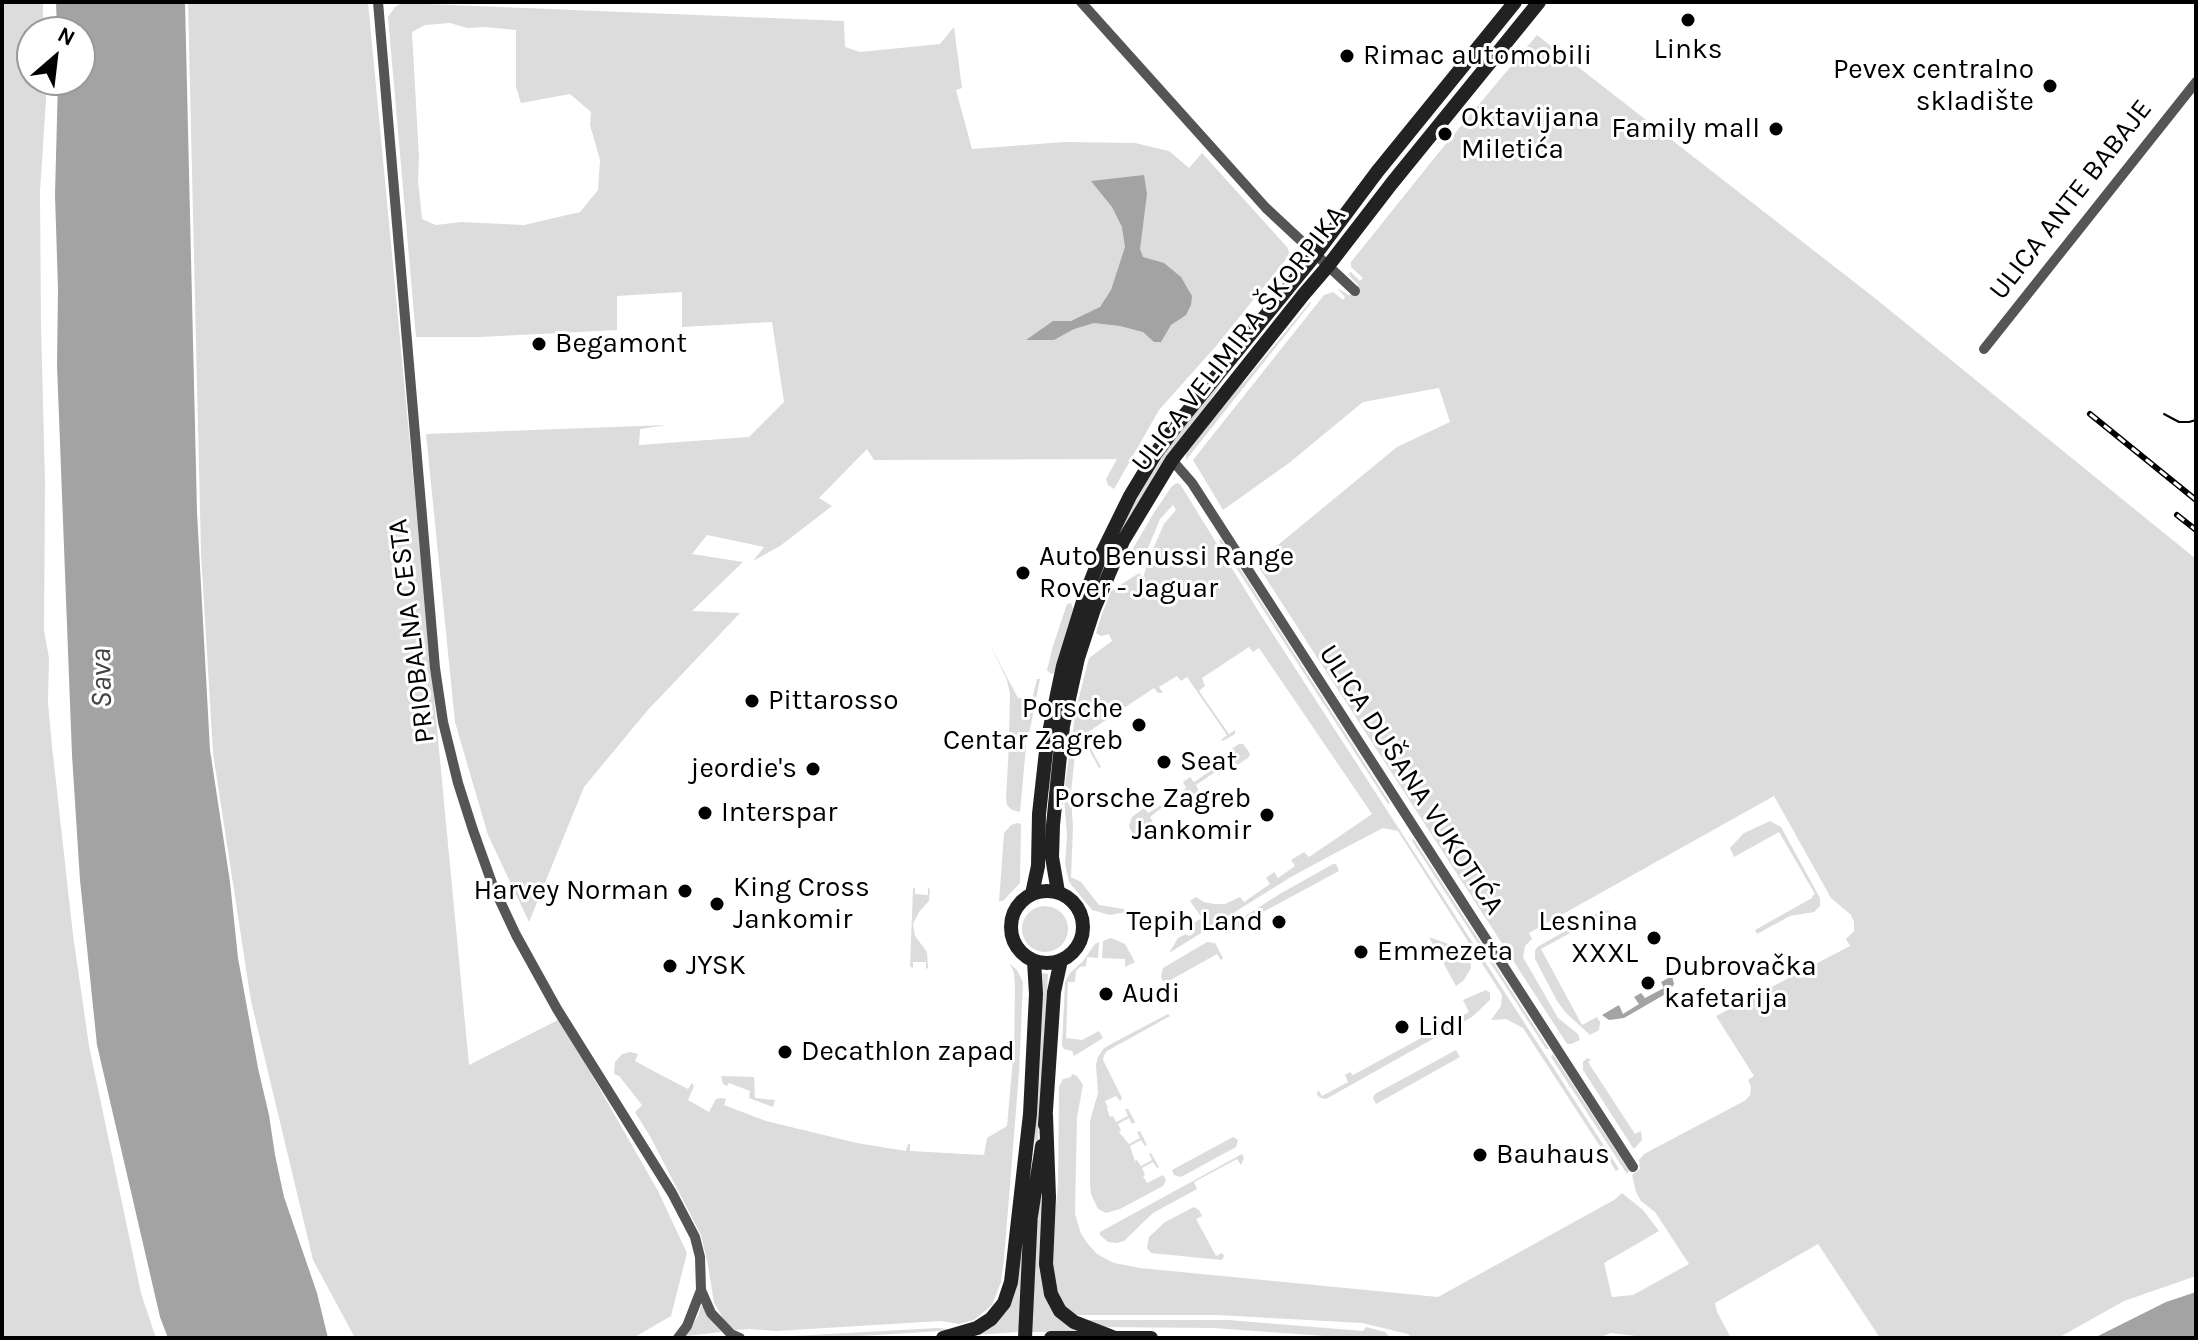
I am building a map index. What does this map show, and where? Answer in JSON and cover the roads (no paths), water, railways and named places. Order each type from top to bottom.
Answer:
[{"type":"main road","name":"ULICA VELIMIRA ŠKORPIKA","points":[[1032,894],[1038,866],[1041,792],[1053,707],[1072,631],[1101,555],[1130,496],[1179,422],[1515,2]]},
{"type":"main road","name":"ULICA VELIMIRA ŠKORPIKA","points":[[1058,892],[1052,857],[1063,726],[1078,658],[1094,609],[1123,541],[1172,460],[1539,2]]},
{"type":"main road","points":[[1058,892],[1074,903],[1082,920],[1080,941],[1074,951],[1061,960],[1047,963],[1034,961],[1016,947],[1010,928],[1012,915],[1017,905],[1032,894],[1058,892]]},
{"type":"main road","points":[[1031,1216],[1046,1115],[1054,992],[1061,960]]},
{"type":"main road","points":[[943,1338],[986,1323],[1007,1297],[1014,1263],[1030,1114],[1036,994],[1034,961]]},
{"type":"main road","points":[[1025,1338],[1031,1216],[1030,1114]]},
{"type":"main road","points":[[1046,1115],[1049,1197],[1046,1257],[1049,1287],[1054,1301],[1069,1319],[1115,1338]]},
{"type":"main road","points":[[1051,1338],[1151,1338]]},
{"type":"street","name":"PRIOBALNA CESTA","points":[[378,2],[435,668],[443,722],[458,783],[493,886],[516,935],[557,1009],[687,1219],[700,1257],[701,1290],[711,1313],[731,1334],[740,1338]]},
{"type":"street","points":[[1081,2],[1266,208],[1355,291]]},
{"type":"street","name":"ULICA ANTE BABAJE","points":[[1984,349],[2196,82]]},
{"type":"street","name":"ULICA DUŠANA VUKOTIĆA","points":[[1172,460],[1192,483],[1633,1167]]},
{"type":"street","name":"PRIOBALNA CESTA","points":[[678,1338],[687,1326],[701,1290]]},
{"type":"water","name":"Sava","points":[[56,2],[185,2],[197,512],[210,750],[238,958],[275,1155],[284,1197],[317,1293],[328,1338],[168,1338],[160,1317],[97,1045],[80,880],[72,755],[57,365],[55,195],[58,96],[96,96],[96,16],[56,16]]},
{"type":"water","points":[[1144,175],[1147,194],[1140,249],[1143,257],[1164,263],[1181,277],[1192,296],[1186,315],[1171,325],[1161,342],[1154,342],[1143,332],[1094,323],[1054,340],[1026,340],[1053,321],[1071,321],[1100,307],[1111,290],[1125,247],[1122,227],[1112,207],[1091,181]]},
{"type":"water","points":[[1672,976],[1674,984],[1669,992],[1624,1018],[1609,1020],[1602,1015],[1619,1005],[1623,1014],[1639,1004],[1634,997],[1641,993],[1645,998],[1664,988],[1661,982]]},
{"type":"water","points":[[2196,1292],[2196,1338],[2094,1338],[2166,1302]]},
{"type":"tram line","points":[[2164,414],[2179,422],[2196,420]]},
{"type":"railway","points":[[2090,414],[2196,500]]},
{"type":"railway","points":[[2177,515],[2196,530]]},
{"type":"place","name":"Links","points":[[1688,20]]},
{"type":"place","name":"Rimac automobili","points":[[1347,56]]},
{"type":"place","name":"Pevex centralno skladište","points":[[2050,86]]},
{"type":"place","name":"Family mall","points":[[1776,129]]},
{"type":"place","name":"Oktavijana Miletića","points":[[1445,134]]},
{"type":"place","name":"Begamont","points":[[539,344]]},
{"type":"place","name":"Auto Benussi Range Rover - Jaguar","points":[[1023,573]]},
{"type":"place","name":"Pittarosso","points":[[752,701]]},
{"type":"place","name":"Porsche Centar Zagreb","points":[[1139,725]]},
{"type":"place","name":"Seat","points":[[1164,762]]},
{"type":"place","name":"jeordie's","points":[[813,769]]},
{"type":"place","name":"Interspar","points":[[705,813]]},
{"type":"place","name":"Porsche Zagreb Jankomir","points":[[1267,815]]},
{"type":"place","name":"Harvey Norman","points":[[685,891]]},
{"type":"place","name":"King Cross Jankomir","points":[[717,904]]},
{"type":"place","name":"Tepih Land","points":[[1279,922]]},
{"type":"place","name":"Lesnina XXXL","points":[[1654,938]]},
{"type":"place","name":"Emmezeta","points":[[1361,952]]},
{"type":"place","name":"JYSK","points":[[670,966]]},
{"type":"place","name":"Dubrovačka kafetarija","points":[[1648,983]]},
{"type":"place","name":"Audi","points":[[1106,994]]},
{"type":"place","name":"Lidl","points":[[1402,1027]]},
{"type":"place","name":"Decathlon zapad","points":[[785,1052]]},
{"type":"place","name":"Bauhaus","points":[[1480,1155]]}]
